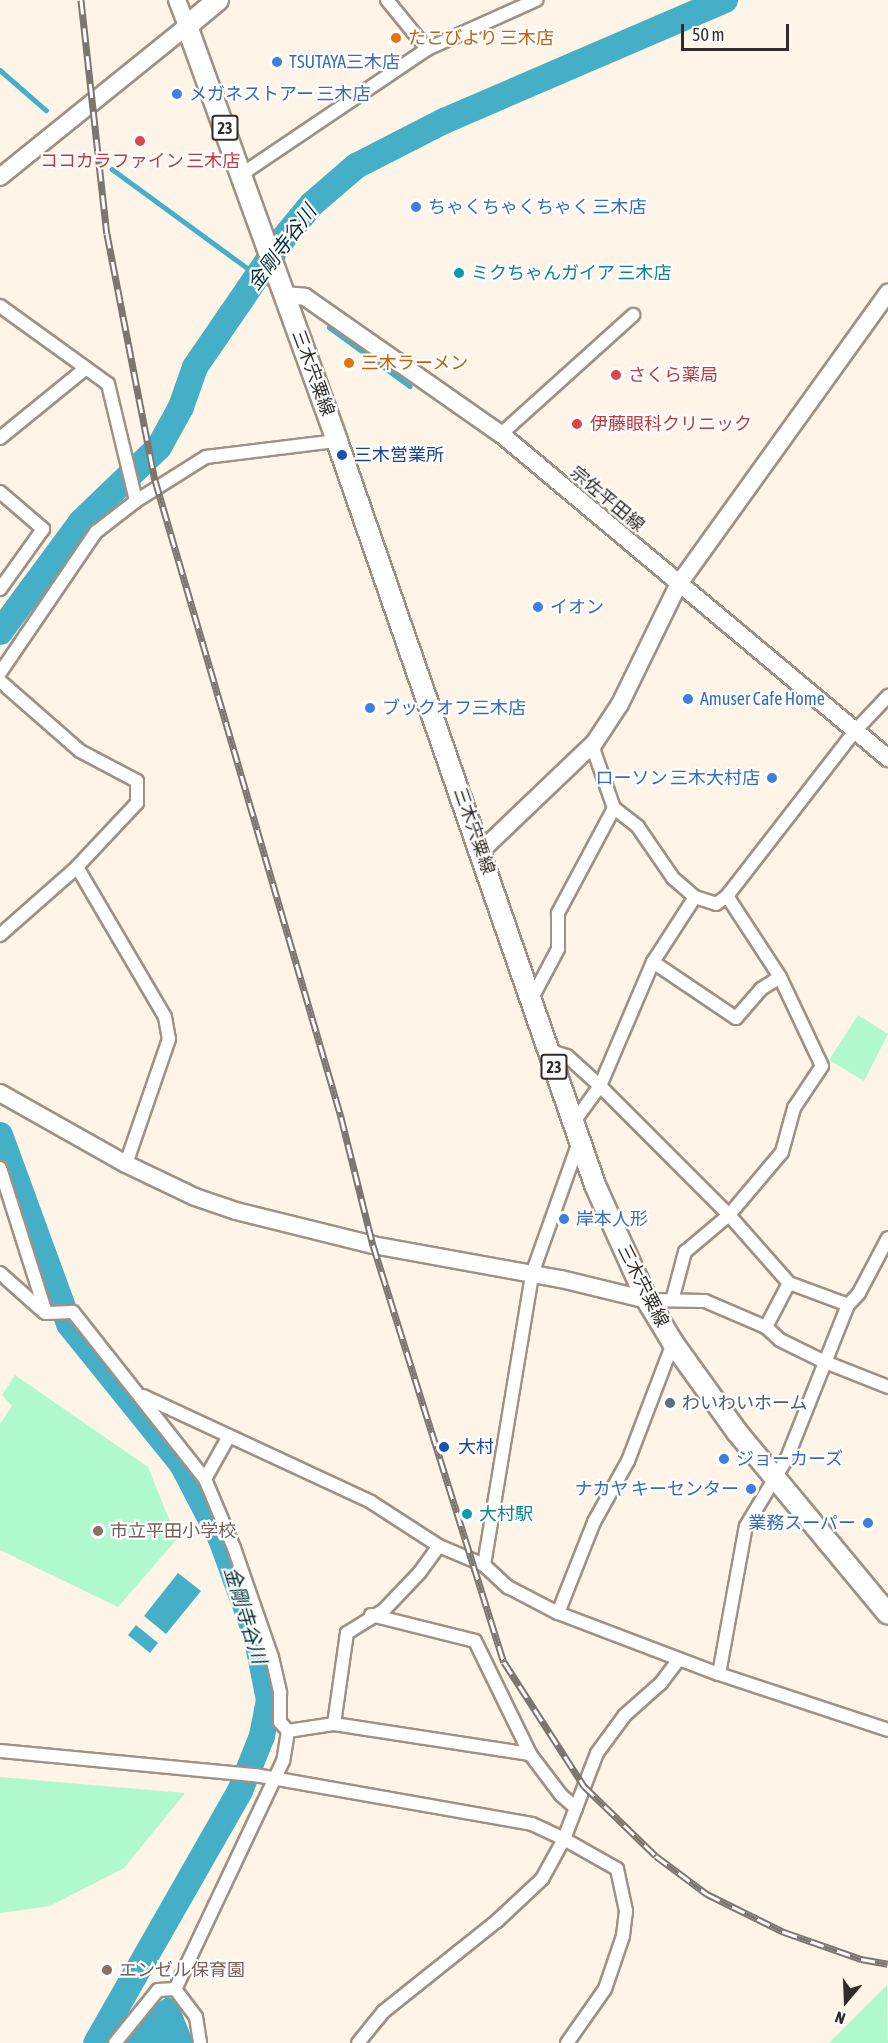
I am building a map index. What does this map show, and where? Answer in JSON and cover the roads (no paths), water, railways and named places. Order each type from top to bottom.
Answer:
[{"type":"main road","points":[[187,26],[218,0]]},
{"type":"main road","name":"三木宍粟線","points":[[187,26],[337,441],[481,851],[576,1132],[647,1300],[673,1343],[776,1478],[888,1614]]},
{"type":"street","points":[[0,177],[187,26],[177,0]]},
{"type":"street","points":[[242,174],[427,49],[536,0]]},
{"type":"street","points":[[389,1],[427,49]]},
{"type":"street","name":"宗佐平田線","points":[[283,291],[305,297],[501,434],[678,585],[888,758]]},
{"type":"street","points":[[481,851],[595,742],[620,704],[678,585],[888,293]]},
{"type":"street","points":[[2,312],[108,384],[120,446],[136,501]]},
{"type":"street","points":[[501,434],[633,315]]},
{"type":"street","points":[[0,438],[86,369]]},
{"type":"street","points":[[0,673],[96,532],[136,501],[206,458],[337,441]]},
{"type":"street","points":[[0,492],[43,530],[0,589]]},
{"type":"street","points":[[0,681],[80,751],[137,781],[137,803],[77,867],[0,935]]},
{"type":"street","points":[[595,742],[594,751],[614,808],[638,827],[673,878],[695,897],[716,904],[727,896],[854,732],[888,696]]},
{"type":"street","points":[[531,1000],[558,949],[558,913],[614,808]]},
{"type":"street","points":[[77,867],[165,1017],[169,1039],[126,1164]]},
{"type":"street","points":[[673,1297],[685,1252],[729,1215],[782,1152],[794,1108],[822,1065],[780,977],[727,896]]},
{"type":"street","points":[[484,1565],[532,1274],[576,1132],[600,1086],[653,962],[695,897]]},
{"type":"street","points":[[653,962],[736,1018],[761,989],[780,977]]},
{"type":"street","points":[[548,1050],[567,1056],[600,1086],[729,1215],[789,1283],[848,1305]]},
{"type":"street","points":[[0,1093],[126,1164],[195,1197],[271,1221],[647,1300],[673,1297],[705,1301],[766,1327],[780,1340],[825,1362],[888,1386]]},
{"type":"street","points":[[0,1168],[46,1313]]},
{"type":"street","points":[[719,1674],[739,1552],[746,1526],[776,1478],[848,1305],[859,1293],[888,1238]]},
{"type":"street","points":[[0,1273],[46,1313],[73,1312],[205,1479],[263,1629],[280,1693],[280,1722],[288,1731]]},
{"type":"street","points":[[766,1327],[789,1283]]},
{"type":"street","points":[[558,1613],[594,1522],[628,1461],[673,1343]]},
{"type":"street","points":[[139,1394],[371,1502],[438,1546],[484,1565],[508,1587],[558,1613],[719,1674],[888,1730]]},
{"type":"street","points":[[205,1479],[229,1436]]},
{"type":"street","points":[[334,1724],[346,1634],[371,1615],[384,1610],[420,1572],[438,1546]]},
{"type":"street","points":[[371,1615],[475,1641],[530,1754],[561,1796],[576,1808]]},
{"type":"street","points":[[358,2043],[382,2012],[542,1879],[564,1839],[597,1753],[625,1715],[661,1683],[679,1659]]},
{"type":"street","points":[[288,1731],[334,1724],[530,1754]]},
{"type":"street","points":[[175,1989],[283,1761],[288,1731]]},
{"type":"street","points":[[0,1751],[273,1778],[532,1824],[564,1839],[617,1869],[626,1911],[623,1936],[605,1989],[567,2043]]},
{"type":"street","points":[[115,2043],[158,1990],[175,1989]]},
{"type":"street","points":[[175,1989],[196,2017],[200,2043]]},
{"type":"water","points":[[178,1573],[201,1591],[166,1634],[144,1616]]},
{"type":"water","points":[[136,1625],[158,1643],[150,1653],[128,1635]]},
{"type":"water","points":[[167,1997],[177,2001],[194,2043],[126,2043],[155,2005]]},
{"type":"waterway","name":"金剛寺谷川","points":[[0,632],[81,522],[159,447],[181,407],[195,367],[282,240],[312,204],[356,166],[444,121],[725,0]]},
{"type":"waterway","points":[[0,70],[46,110]]},
{"type":"waterway","points":[[112,169],[272,286]]},
{"type":"waterway","points":[[329,327],[410,386]]},
{"type":"waterway","name":"金剛寺谷川","points":[[0,1135],[69,1324],[182,1464],[221,1539],[256,1635],[269,1700],[262,1736],[240,1791],[96,2043]]},
{"type":"railway","points":[[81,0],[107,234],[155,480],[341,1117],[373,1245],[504,1662],[584,1786],[656,1856],[707,1894],[784,1932],[861,1959],[888,1964]]},
{"type":"place","name":"たこびより 三木店","points":[[396,38]]},
{"type":"place","name":"TSUTAYA三木店","points":[[277,62]]},
{"type":"place","name":"メガネストアー 三木店","points":[[177,94]]},
{"type":"place","name":"ココカラファイン 三木店","points":[[140,141]]},
{"type":"place","name":"ちゃくちゃくちゃく 三木店","points":[[416,207]]},
{"type":"place","name":"ミクちゃんガイア 三木店","points":[[459,273]]},
{"type":"place","name":"三木ラーメン","points":[[349,363]]},
{"type":"place","name":"さくら薬局","points":[[616,375]]},
{"type":"place","name":"伊藤眼科クリニック","points":[[577,424]]},
{"type":"place","name":"三木営業所","points":[[342,455]]},
{"type":"place","name":"イオン","points":[[538,607]]},
{"type":"place","name":"Amuser Cafe Home","points":[[688,699]]},
{"type":"place","name":"ブックオフ三木店","points":[[370,708]]},
{"type":"place","name":"ローソン 三木大村店","points":[[772,778]]},
{"type":"place","name":"岸本人形","points":[[564,1219]]},
{"type":"place","name":"わいわいホーム","points":[[670,1403]]},
{"type":"place","name":"大村","points":[[444,1447]]},
{"type":"place","name":"ジョーカーズ","points":[[724,1459]]},
{"type":"place","name":"ナカヤ キーセンター","points":[[751,1489]]},
{"type":"place","name":"大村駅","points":[[467,1514]]},
{"type":"place","name":"業務スーパー","points":[[868,1523]]},
{"type":"place","name":"市立平田小学校","points":[[98,1531]]},
{"type":"place","name":"エンゼル保育園","points":[[107,1970]]}]
